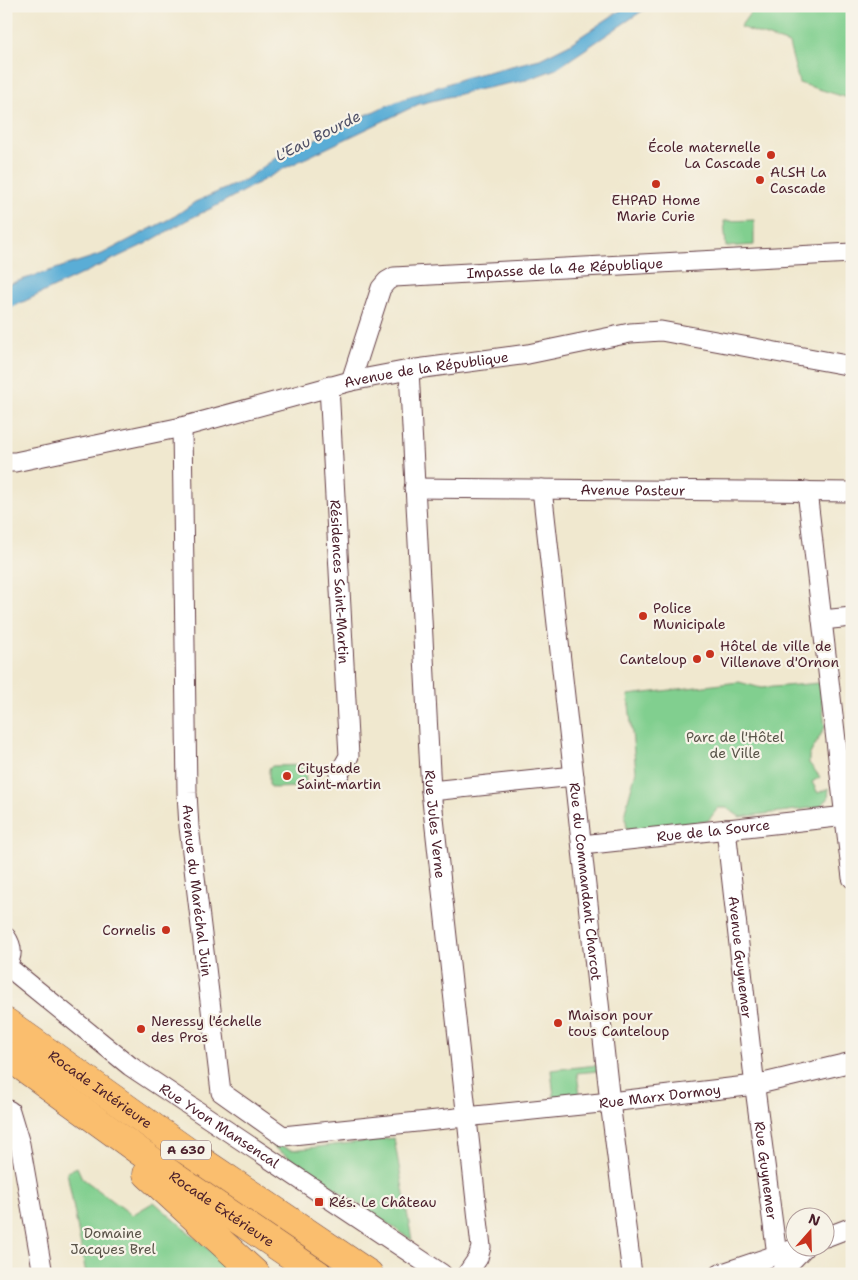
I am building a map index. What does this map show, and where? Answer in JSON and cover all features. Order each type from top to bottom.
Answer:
[{"type":"highway","name":"Rocade Intérieure","points":[[6,1022],[187,1151],[369,1274]]},
{"type":"highway","name":"Rocade Extérieure","points":[[6,1054],[172,1175],[318,1274]]},
{"type":"highway","points":[[6,1060],[58,1106],[141,1169],[256,1274]]},
{"type":"street","name":"Impasse de la 4e République","points":[[351,381],[381,288],[387,280],[394,277],[852,252]]},
{"type":"street","name":"Avenue de la République","points":[[6,462],[15,462],[182,427],[351,381],[409,370],[528,354],[630,333],[661,331],[852,366]]},
{"type":"street","name":"Rue Jules Verne","points":[[409,370],[431,791],[481,1247],[478,1258],[467,1274]]},
{"type":"street","name":"Résidences Saint-Martin","points":[[329,386],[349,756],[339,774]]},
{"type":"street","name":"Avenue du Maréchal Juin","points":[[182,427],[187,793],[189,827],[221,1092],[283,1136],[467,1117]]},
{"type":"street","name":"Avenue Pasteur","points":[[414,488],[852,492]]},
{"type":"street","name":"Rue du Commandant Charcot","points":[[542,489],[610,1102],[632,1274]]},
{"type":"street","points":[[807,491],[822,620],[844,752],[846,816],[852,878]]},
{"type":"street","points":[[822,620],[852,617]]},
{"type":"street","points":[[431,791],[574,776]]},
{"type":"street","name":"Rue de la Source","points":[[582,846],[846,816]]},
{"type":"street","name":"Avenue Guynemer","points":[[726,829],[755,1085]]},
{"type":"street","points":[[6,938],[11,945],[12,952],[7,966]]},
{"type":"street","name":"Rue Yvon Mansencal","points":[[7,966],[130,1066],[442,1274]]},
{"type":"street","name":"Rue Marx Dormoy","points":[[467,1117],[755,1085],[852,1062]]},
{"type":"street","name":"Rue Guynemer","points":[[755,1085],[777,1255]]},
{"type":"street","points":[[6,1109],[10,1112],[20,1144],[43,1274]]},
{"type":"street","points":[[836,1233],[852,1227]]},
{"type":"street","points":[[720,1274],[786,1252]]},
{"type":"street","points":[[757,1274],[777,1255]]},
{"type":"street","points":[[779,1274],[794,1258]]},
{"type":"green space","points":[[755,6],[852,6],[852,113],[848,98],[799,83],[789,44],[740,27]]},
{"type":"green space","points":[[754,220],[754,245],[726,247],[724,221]]},
{"type":"green space","name":"Parc de l'Hôtel de Ville","points":[[739,682],[761,688],[820,683],[825,727],[809,756],[809,763],[820,777],[812,782],[818,793],[829,788],[828,799],[819,807],[740,817],[727,808],[718,808],[708,821],[627,831],[625,811],[636,771],[628,695]]},
{"type":"green space","name":"Citystade Saint-martin","points":[[304,765],[306,783],[304,787],[273,788],[269,785],[269,769],[272,766]]},
{"type":"green space","points":[[597,1065],[598,1071],[577,1073],[580,1095],[554,1097],[551,1070]]},
{"type":"green space","points":[[394,1138],[412,1240],[272,1146],[275,1144],[292,1150]]},
{"type":"green space","name":"Domaine Jacques Brel","points":[[77,1167],[82,1178],[132,1215],[154,1202],[237,1274],[86,1274],[67,1172]]},
{"type":"water","points":[[627,6],[656,6],[645,9],[556,69],[526,80],[419,104],[287,167],[145,244],[6,310],[6,285],[102,254],[175,216],[195,202],[245,180],[277,157],[381,108],[467,77],[540,59],[568,45]]},
{"type":"place","name":"École maternelle La Cascade","points":[[771,155]]},
{"type":"place","name":"ALSH La Cascade","points":[[760,180]]},
{"type":"place","name":"EHPAD Home Marie Curie","points":[[656,184]]},
{"type":"place","name":"Police Municipale","points":[[643,616]]},
{"type":"place","name":"Hôtel de ville de Villenave d'Ornon","points":[[710,654]]},
{"type":"place","name":"Canteloup","points":[[697,659]]},
{"type":"place","name":"Citystade Saint-martin","points":[[287,776]]},
{"type":"place","name":"Cornelis","points":[[166,930]]},
{"type":"place","name":"Maison pour tous Canteloup","points":[[558,1023]]},
{"type":"place","name":"Neressy l'échelle des Pros","points":[[141,1029]]},
{"type":"place","name":"Rés. Le Château","points":[[319,1202]]},
{"type":"water label","name":"L'Eau Bourde","points":[[318,136]]}]
